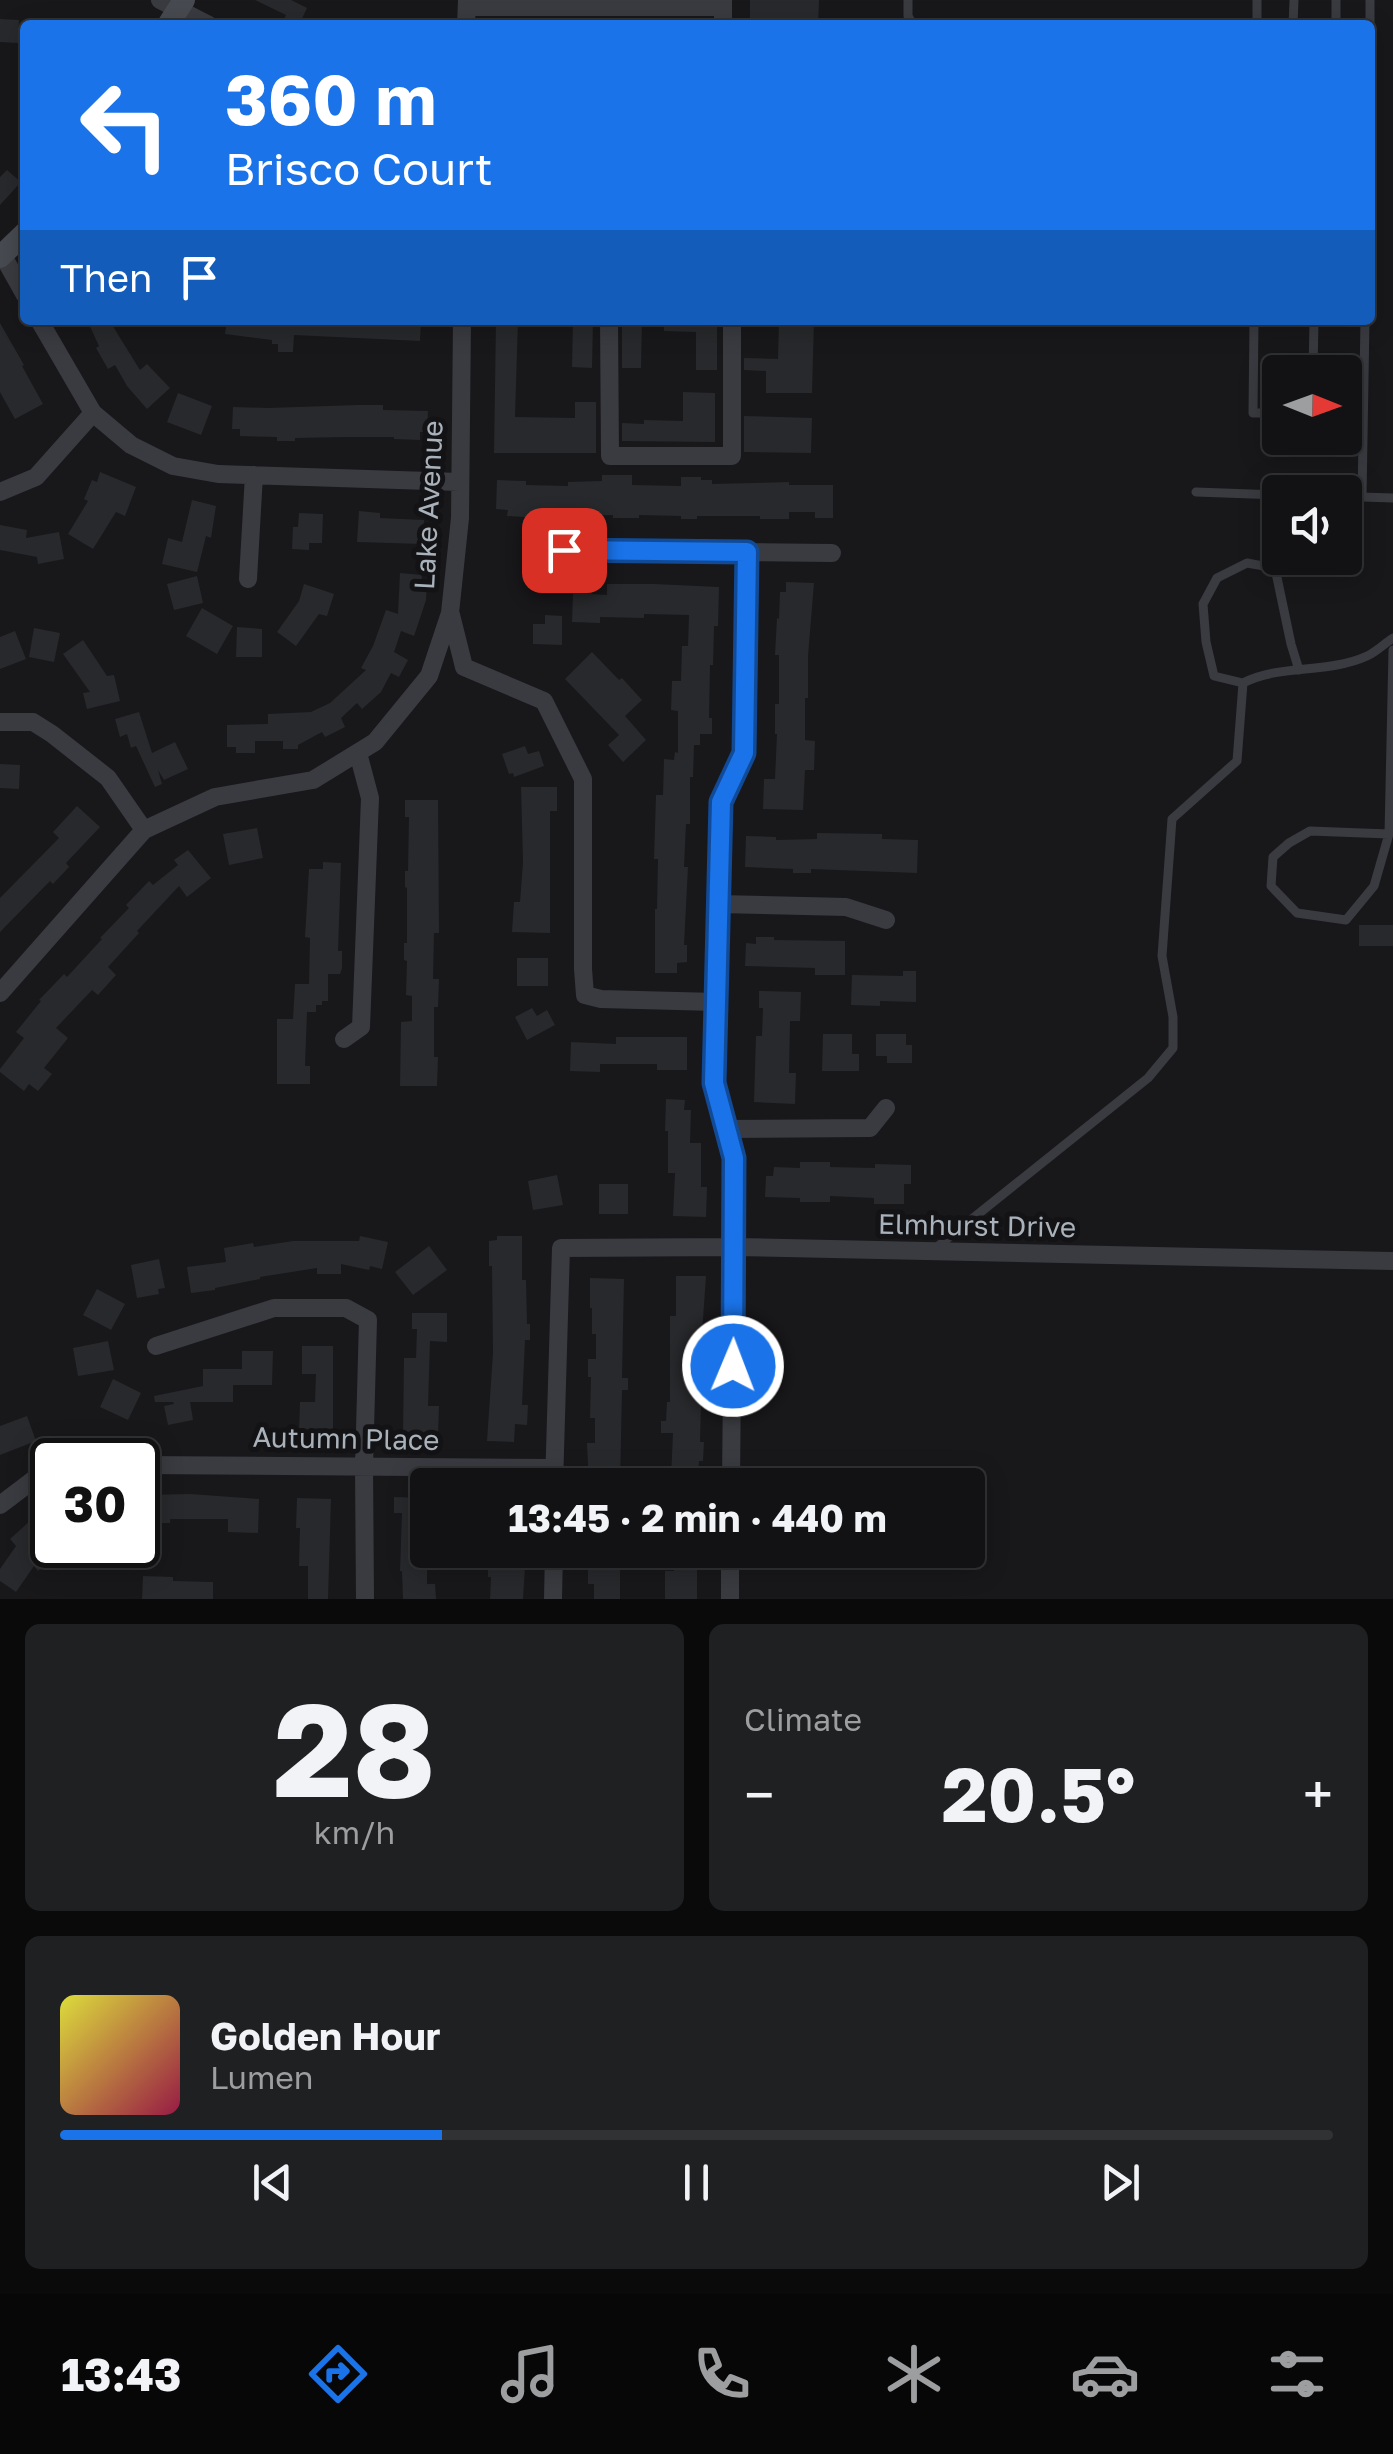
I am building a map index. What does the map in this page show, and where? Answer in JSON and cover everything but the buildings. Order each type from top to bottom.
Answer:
[{"type":"main road","points":[[1,257],[20,237]]},
{"type":"street","points":[[173,8],[198,20]]},
{"type":"street","points":[[467,11],[723,11]]},
{"type":"street","points":[[1,257],[20,287]]},
{"type":"street","points":[[42,325],[93,413],[131,445],[173,466],[218,474],[459,482]]},
{"type":"street","name":"Lake Avenue","points":[[0,993],[144,830],[215,797],[314,780],[376,742],[429,676],[450,613],[460,518],[462,325]]},
{"type":"street","points":[[609,325],[610,456],[732,456],[732,325]]},
{"type":"street","points":[[0,492],[36,477],[93,413]]},
{"type":"street","points":[[248,579],[254,475]]},
{"type":"street","points":[[538,564],[564,550],[832,553]]},
{"type":"street","points":[[731,1468],[734,1158],[714,1083],[721,802],[744,753],[747,552]]},
{"type":"street","points":[[450,613],[464,667],[544,702],[583,779],[582,969],[586,995],[601,999],[716,1002]]},
{"type":"street","points":[[0,722],[33,722],[52,734],[108,778],[144,830]]},
{"type":"street","points":[[344,1038],[361,1027],[370,798],[358,753]]},
{"type":"street","points":[[718,904],[846,907],[886,920]]},
{"type":"street","points":[[726,1128],[870,1128],[886,1108]]},
{"type":"street","name":"Elmhurst Drive","points":[[554,1468],[561,1248],[735,1247],[1393,1261]]},
{"type":"street","points":[[156,1346],[274,1308],[346,1308],[368,1320],[364,1599]]},
{"type":"street","name":"Autumn Place","points":[[160,1465],[410,1468]]},
{"type":"street","points":[[0,1504],[30,1482]]},
{"type":"street","points":[[553,1599],[554,1568]]},
{"type":"street","points":[[730,1568],[730,1599]]},
{"type":"lane","points":[[1254,325],[1253,412],[1262,412]]},
{"type":"lane","points":[[1313,355],[1314,325]]},
{"type":"lane","points":[[1365,325],[1362,497],[1393,498]]},
{"type":"lane","points":[[1196,492],[1262,494]]},
{"type":"lane","points":[[1299,670],[1275,568],[1247,563],[1218,578],[1203,604],[1214,676],[1243,684],[1258,675],[1299,670],[1366,656],[1393,638]]},
{"type":"lane","points":[[1389,834],[1310,831],[1274,858],[1271,886],[1297,913],[1346,920],[1374,886],[1389,834],[1393,650]]},
{"type":"lane","points":[[931,1252],[1148,1078],[1173,1048],[1173,1017],[1162,956],[1172,819],[1237,761],[1243,684]]},
{"type":"route","points":[[564,550],[747,552],[744,753],[721,802],[714,1083],[734,1158],[733,1366]]}]
